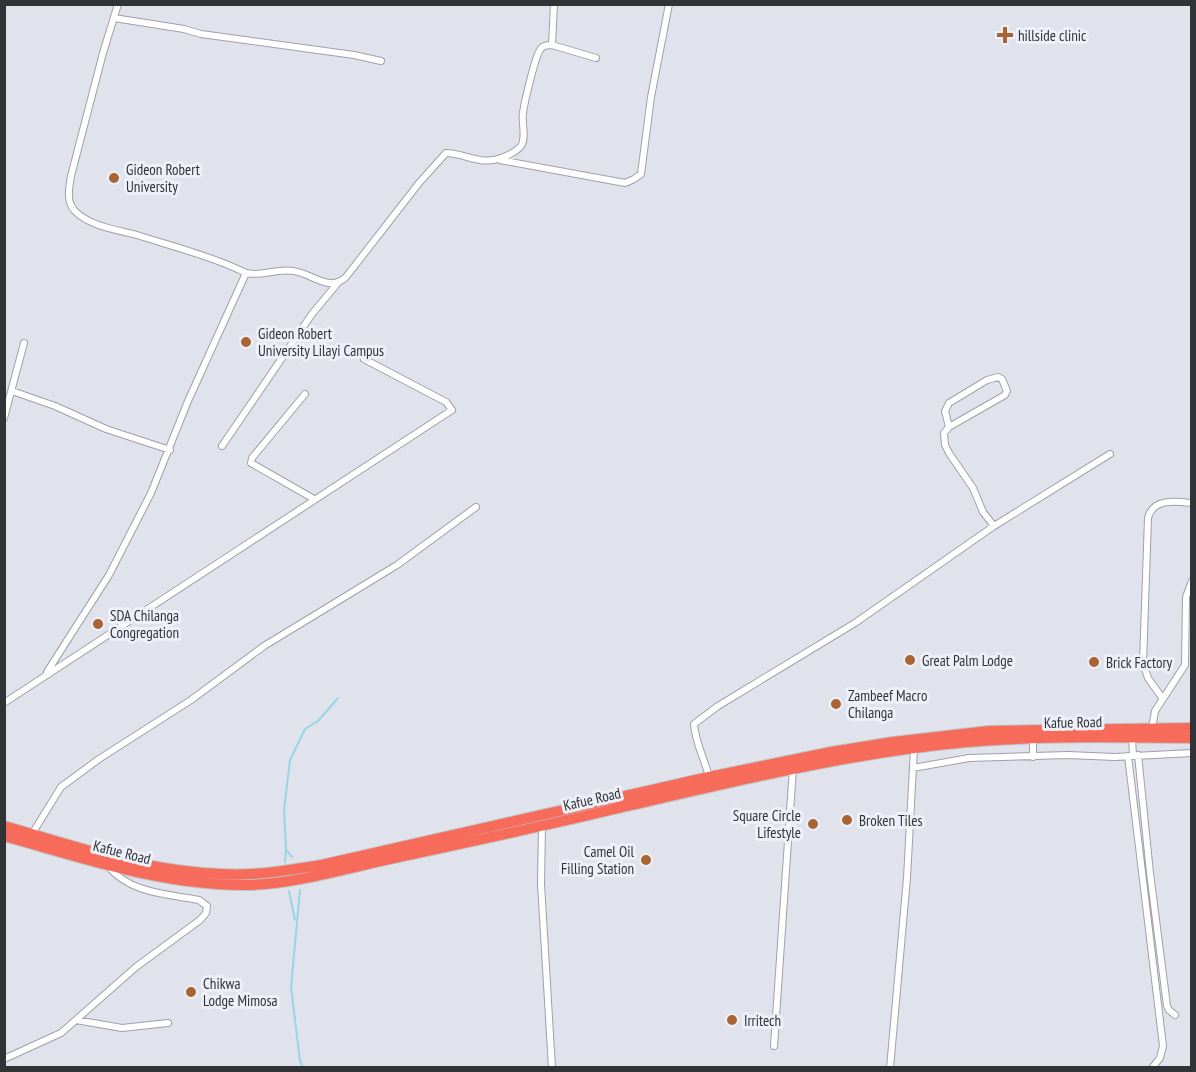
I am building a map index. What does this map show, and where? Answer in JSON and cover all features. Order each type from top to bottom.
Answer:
[{"type":"highway","name":"Kafue Road","points":[[4,826],[117,857],[172,869],[219,874],[267,874],[338,861],[709,777],[831,752],[947,735],[1008,730],[1191,728]]},
{"type":"highway","name":"Kafue Road","points":[[4,836],[107,865],[178,880],[235,885],[269,884],[542,826],[794,768],[914,748],[1033,738],[1191,738]]},
{"type":"street","points":[[118,4],[71,176],[69,191],[72,207],[85,218],[98,224],[161,242],[246,273],[260,275],[291,270],[329,284],[337,284]]},
{"type":"street","points":[[552,45],[554,4]]},
{"type":"street","points":[[222,446],[312,314],[337,284],[346,278],[417,185],[446,153],[472,160],[498,159],[625,183],[641,174],[649,108],[669,4]]},
{"type":"street","points":[[114,18],[184,29],[201,34],[343,53],[381,61]]},
{"type":"street","points":[[498,159],[513,152],[522,144],[523,111],[536,58],[541,48],[552,45],[596,58]]},
{"type":"street","points":[[45,676],[109,575],[151,493],[192,390],[246,273]]},
{"type":"street","points":[[4,418],[24,343]]},
{"type":"street","points":[[4,702],[452,410],[446,402],[364,359]]},
{"type":"street","points":[[949,427],[945,411],[949,403],[987,380],[998,377],[1002,379],[1007,391],[1005,395],[949,427],[944,433],[945,445],[973,488],[983,512],[994,526]]},
{"type":"street","points":[[12,390],[106,429],[170,450]]},
{"type":"street","points":[[305,394],[251,461],[252,465],[314,499]]},
{"type":"street","points":[[709,777],[705,759],[694,732],[694,724],[718,706],[855,623],[994,526],[1110,454]]},
{"type":"street","points":[[1163,699],[1148,678],[1143,663],[1148,518],[1152,508],[1164,502],[1191,503]]},
{"type":"street","points":[[32,834],[61,787],[99,759],[191,700],[264,646],[397,565],[476,507]]},
{"type":"street","points":[[1152,728],[1155,711],[1185,662],[1186,597],[1191,581]]},
{"type":"street","points":[[1132,737],[1163,1046],[1160,1058],[1152,1068]]},
{"type":"street","points":[[1033,738],[1033,757]]},
{"type":"street","points":[[890,1068],[906,888],[914,748]]},
{"type":"street","points":[[913,768],[969,758],[1191,753]]},
{"type":"street","points":[[1133,756],[1167,1006],[1175,1015]]},
{"type":"street","points":[[774,1046],[794,768]]},
{"type":"street","points":[[542,826],[541,884],[552,1068]]},
{"type":"street","points":[[4,1059],[61,1034],[136,968],[200,920],[207,909],[205,903],[199,900],[132,885],[120,879],[107,865]]},
{"type":"street","points":[[76,1020],[122,1028],[168,1023]]},
{"type":"waterway","points":[[292,857],[286,849],[284,810],[290,760],[305,729],[318,721],[338,698]]},
{"type":"waterway","points":[[285,862],[286,849]]},
{"type":"waterway","points":[[300,890],[291,987],[300,1061],[303,1068]]},
{"type":"waterway","points":[[289,891],[295,920]]},
{"type":"place","name":"hillside clinic","points":[[1005,35]]},
{"type":"place","name":"Gideon Robert University","points":[[114,178]]},
{"type":"place","name":"Gideon Robert University Lilayi Campus","points":[[246,342]]},
{"type":"place","name":"SDA Chilanga Congregation","points":[[98,624]]},
{"type":"place","name":"Great Palm Lodge","points":[[910,660]]},
{"type":"place","name":"Brick Factory","points":[[1094,662]]},
{"type":"place","name":"Zambeef Macro Chilanga","points":[[836,704]]},
{"type":"place","name":"Broken Tiles","points":[[847,820]]},
{"type":"place","name":"Square Circle Lifestyle","points":[[813,824]]},
{"type":"place","name":"Camel Oil Filling Station","points":[[646,860]]},
{"type":"place","name":"Chikwa Lodge Mimosa","points":[[191,992]]},
{"type":"place","name":"Irritech","points":[[732,1020]]}]
